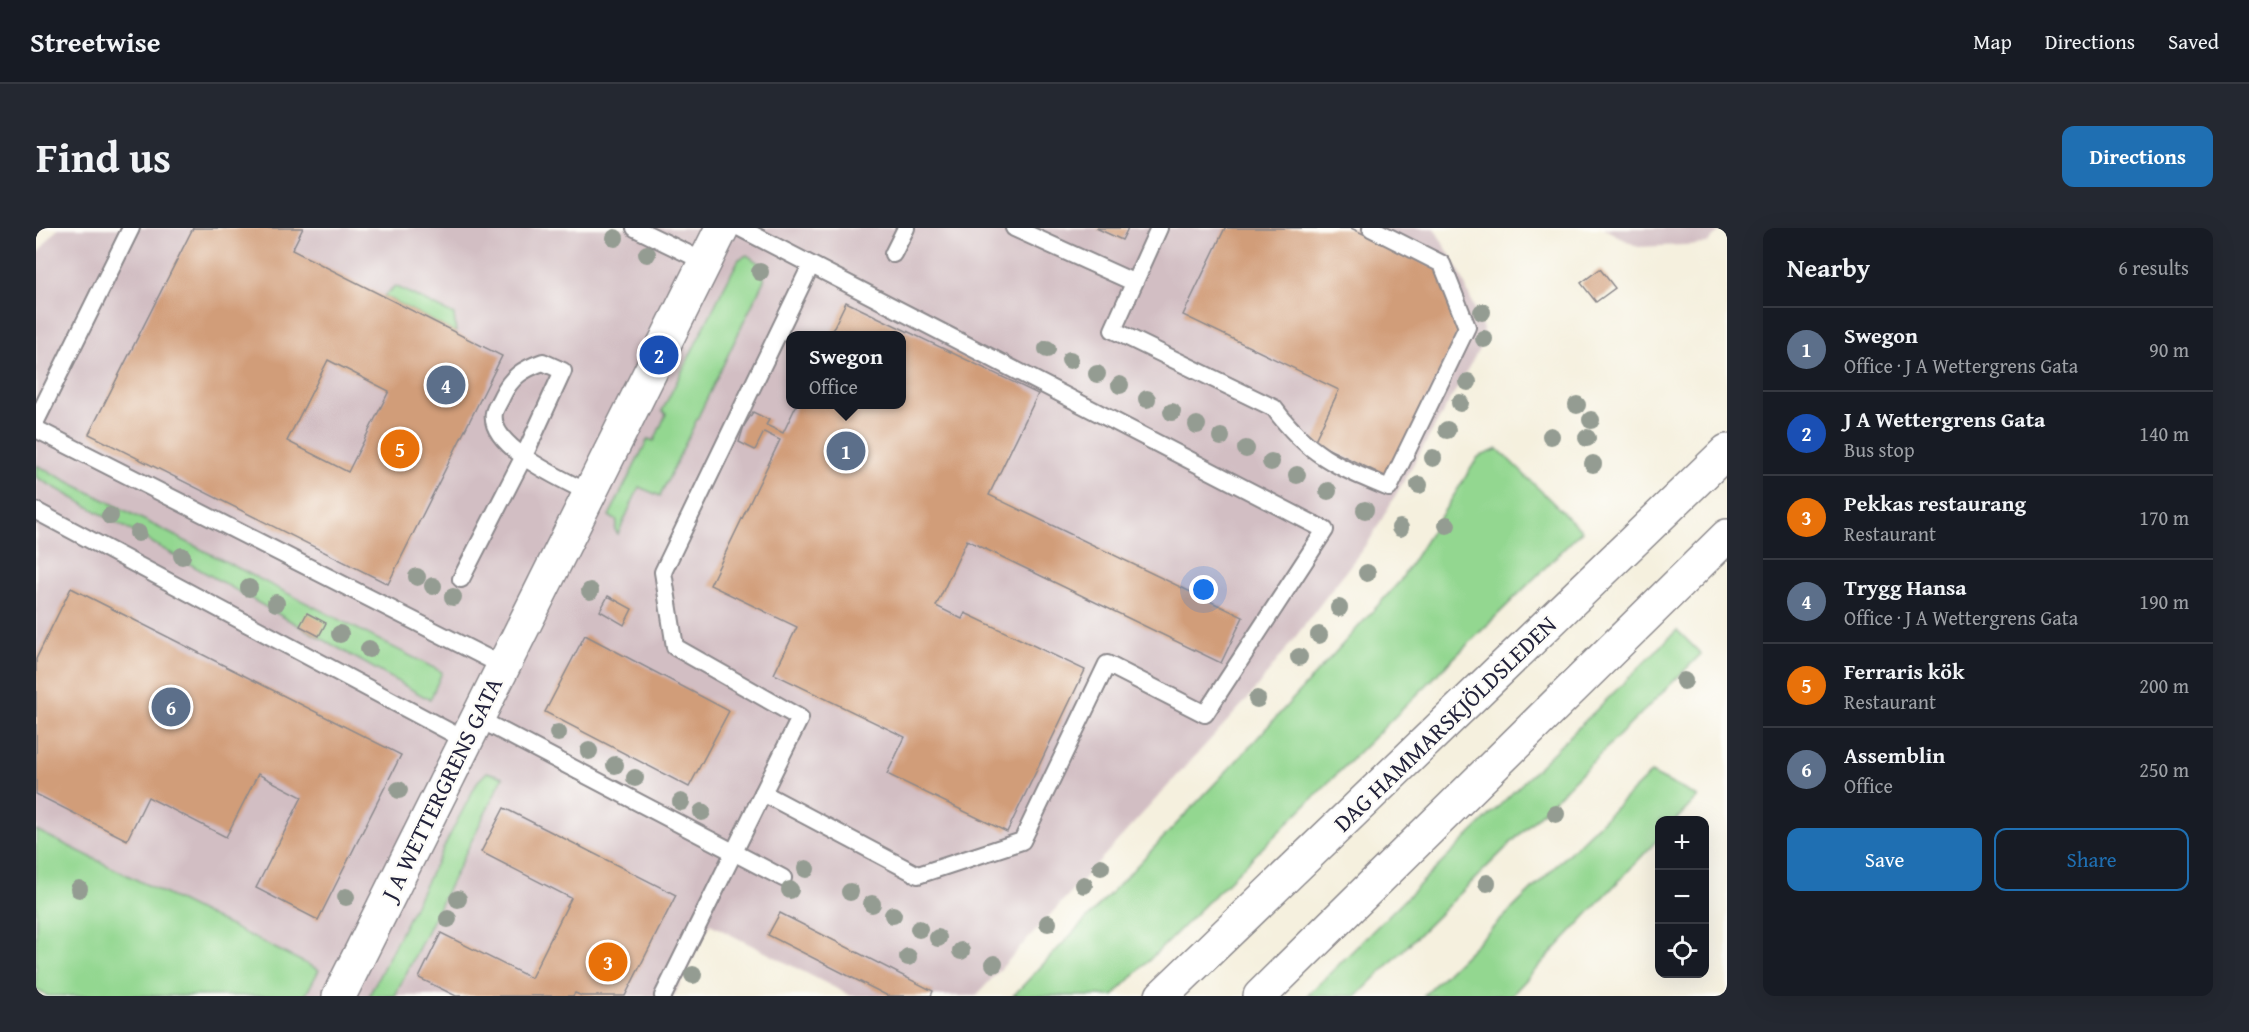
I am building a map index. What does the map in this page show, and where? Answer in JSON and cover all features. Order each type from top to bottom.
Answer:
[{"type":"main road","name":"J A WETTERGRENS GATA","points":[[339,996],[722,228]]},
{"type":"main road","points":[[1657,519],[1727,443]]},
{"type":"main road","name":"DAG HAMMARSKJÖLDSLEDEN","points":[[1162,996],[1727,451]]},
{"type":"main road","points":[[1260,996],[1725,538]]},
{"type":"lane","points":[[36,421],[131,228]]},
{"type":"lane","points":[[636,228],[705,262]]},
{"type":"lane","points":[[740,228],[1325,530],[1205,714],[1107,664],[1022,842],[918,875],[763,793]]},
{"type":"lane","points":[[893,254],[906,228]]},
{"type":"lane","points":[[1014,228],[1133,282]]},
{"type":"lane","points":[[1159,228],[1113,330],[1274,408],[1288,427],[1311,450],[1342,469],[1389,488],[1467,327],[1442,264],[1371,228]]},
{"type":"lane","points":[[663,996],[800,718],[675,647],[663,572],[811,265]]},
{"type":"lane","points":[[461,579],[524,456],[563,371],[543,362],[522,369],[505,389],[494,414],[497,433],[524,456],[589,494]]},
{"type":"lane","points":[[36,429],[503,666]]},
{"type":"lane","points":[[36,511],[471,729],[733,852],[783,878]]},
{"type":"shaded area","points":[[58,228],[1434,228],[1458,268],[1486,337],[1371,538],[1251,695],[976,996],[851,996],[710,924],[674,996],[305,996],[318,970],[36,830],[36,255]]},
{"type":"shaded area","points":[[1603,228],[1722,228],[1707,244],[1638,247]]},
{"type":"green space","points":[[747,255],[764,267],[764,280],[660,496],[639,487],[618,534],[615,530],[617,521],[609,516],[648,439],[654,441],[666,414],[662,411],[723,289],[739,259]]},
{"type":"green space","points":[[395,286],[454,315],[456,333],[384,296]]},
{"type":"green space","points":[[1498,449],[1582,531],[1113,996],[1013,996],[1241,756],[1400,581],[1478,457]]},
{"type":"green space","points":[[36,465],[442,672],[430,700],[36,477]]},
{"type":"green space","points":[[1677,630],[1701,654],[1357,996],[1307,996]]},
{"type":"green space","points":[[487,772],[503,777],[395,996],[369,996],[478,781]]},
{"type":"green space","points":[[1651,773],[1698,797],[1680,816],[1655,816],[1655,842],[1511,996],[1423,996]]},
{"type":"green space","points":[[36,830],[319,970],[305,996],[48,996],[36,990]]},
{"type":"building","points":[[193,228],[303,228],[292,250],[502,356],[388,584],[89,434]],"holes":[[[328,360],[389,391],[348,472],[287,441]]]},
{"type":"building","points":[[1096,228],[1128,228],[1122,240]]},
{"type":"building","points":[[1225,228],[1351,228],[1443,272],[1461,327],[1389,478],[1314,442],[1339,390],[1183,315]]},
{"type":"building","points":[[1600,269],[1615,288],[1596,302],[1581,283]]},
{"type":"building","points":[[846,302],[1038,394],[989,495],[1243,617],[1221,663],[967,540],[936,606],[962,619],[965,613],[1085,670],[1007,832],[887,774],[905,737],[774,674],[797,627],[710,585],[780,440],[764,432],[755,450],[739,442],[744,426],[753,412],[769,420],[766,425],[783,433],[795,409],[906,409],[906,331],[832,331]]},
{"type":"building","points":[[71,588],[401,755],[318,920],[256,888],[302,797],[258,774],[226,837],[148,797],[127,840],[36,794],[36,659]]},
{"type":"building","points":[[608,596],[632,609],[624,625],[600,611]]},
{"type":"building","points":[[307,613],[326,623],[319,636],[300,626]]},
{"type":"building","points":[[585,635],[729,711],[689,787],[545,712]]},
{"type":"building","points":[[504,808],[676,895],[625,996],[582,996],[575,993],[573,996],[456,996],[419,978],[441,933],[531,978],[571,898],[481,852]]},
{"type":"building","points":[[780,913],[933,991],[931,996],[888,996],[768,935]]},
{"type":"place","name":"J A Wettergrens Gata","points":[[659,355]]},
{"type":"place","name":"Trygg Hansa","points":[[446,385]]},
{"type":"place","name":"Ferraris kök","points":[[400,449]]},
{"type":"place","name":"Swegon","points":[[846,451]]},
{"type":"place","name":"Assemblin","points":[[171,707]]},
{"type":"place","name":"Pekkas restaurang","points":[[608,962]]}]
